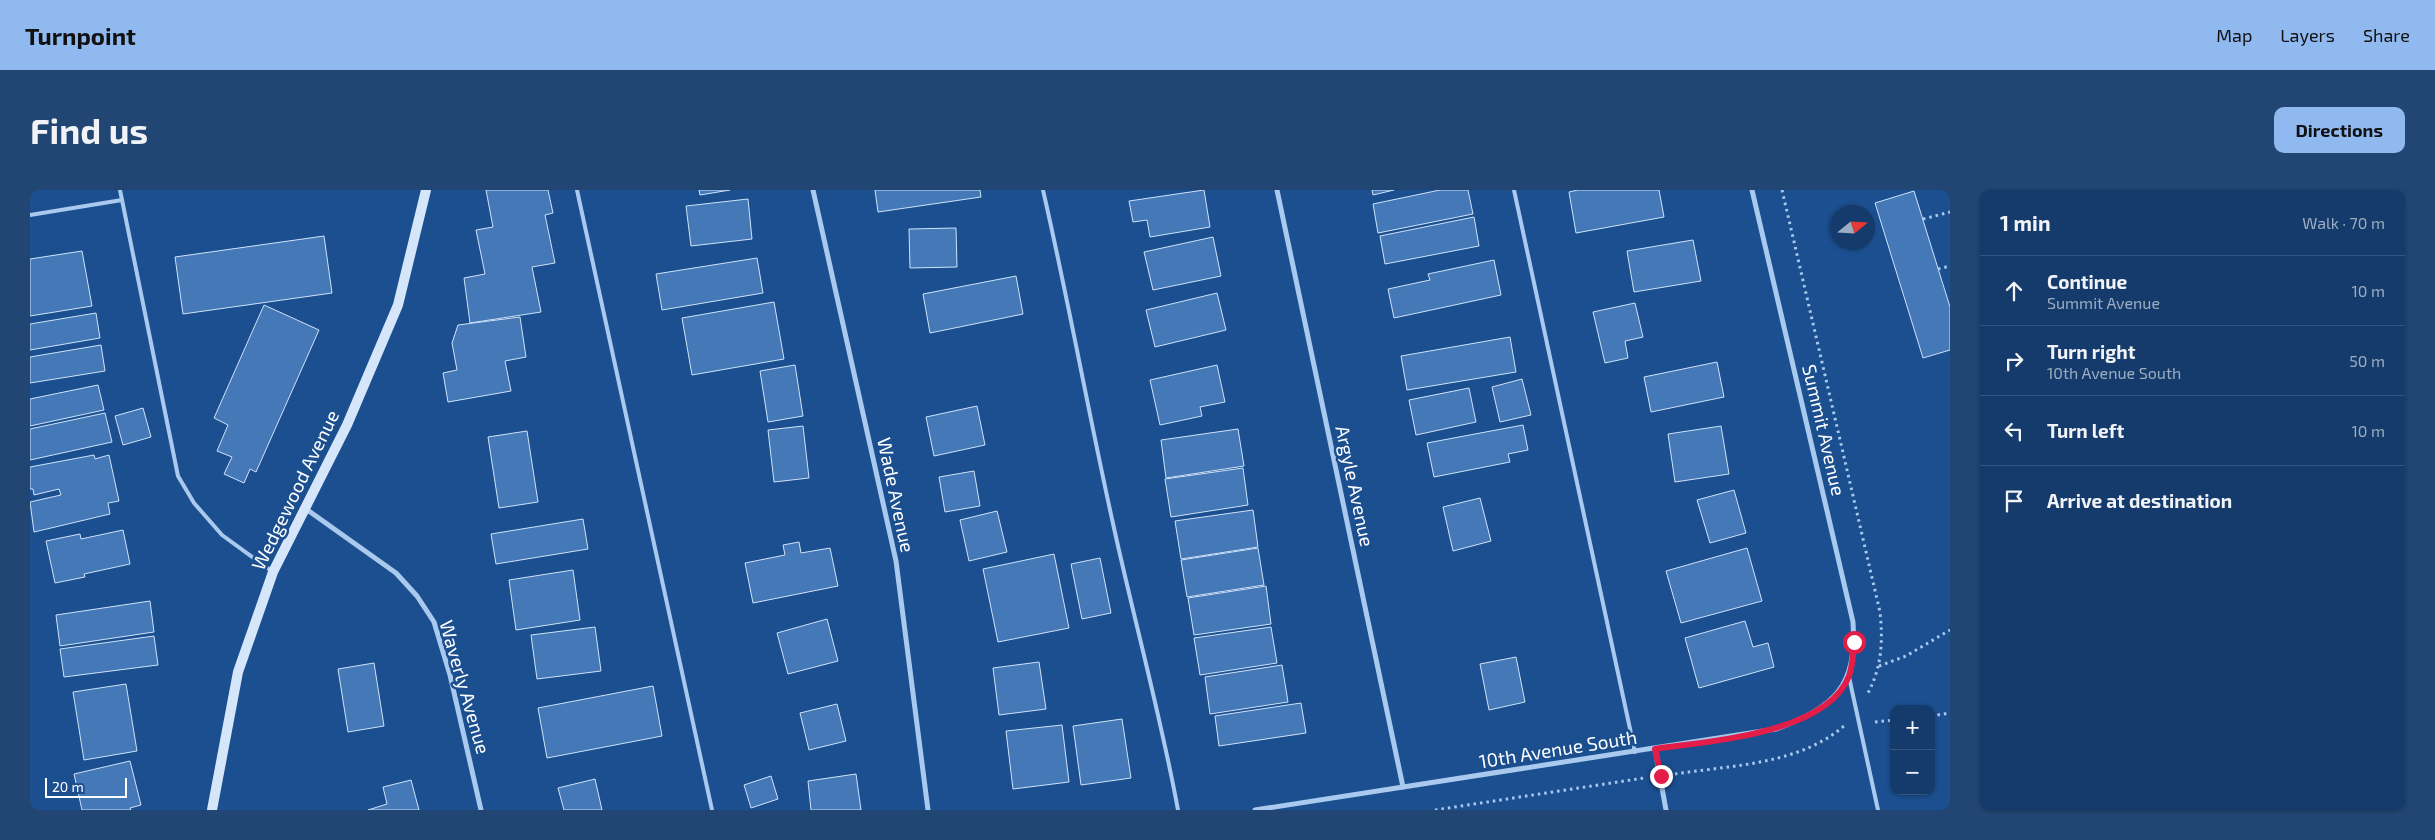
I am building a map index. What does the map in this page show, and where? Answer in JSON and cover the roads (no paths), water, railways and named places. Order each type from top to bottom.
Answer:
[{"type":"main road","name":"Wedgewood Avenue","points":[[212,810],[238,672],[273,572],[347,425],[398,305],[426,190]]},
{"type":"street","name":"Wade Avenue","points":[[813,190],[896,561],[928,810]]},
{"type":"street","name":"Argyle Avenue","points":[[1277,190],[1403,787]]},
{"type":"street","name":"Summit Avenue","points":[[1752,190],[1853,622],[1853,659],[1848,677]]},
{"type":"street","name":"Waverly Avenue","points":[[306,509],[396,573],[418,596],[434,622],[450,675],[482,810]]},
{"type":"street","name":"10th Avenue South","points":[[1255,810],[1776,729],[1817,710],[1836,695],[1848,677]]},
{"type":"street","points":[[1655,749],[1666,810]]},
{"type":"lane","points":[[120,190],[178,476],[194,503],[222,535],[273,572]]},
{"type":"lane","points":[[577,190],[712,810]]},
{"type":"lane","points":[[1043,190],[1080,354],[1110,510],[1138,638],[1166,744],[1178,810]]},
{"type":"lane","points":[[1514,190],[1635,752]]},
{"type":"lane","points":[[30,215],[122,200]]},
{"type":"lane","points":[[1848,677],[1878,810]]}]
